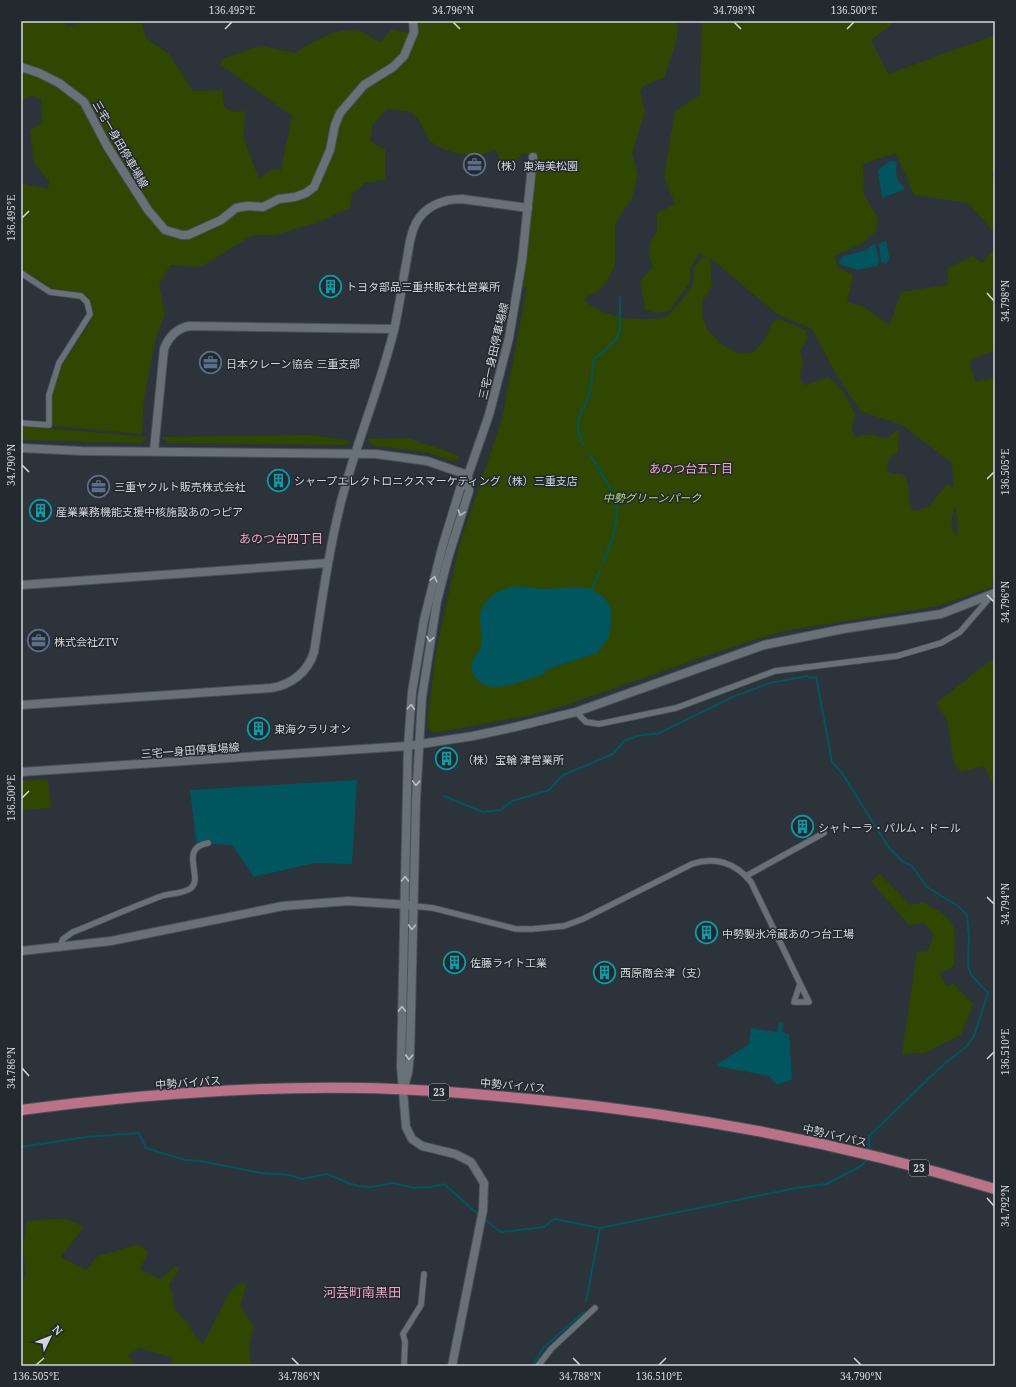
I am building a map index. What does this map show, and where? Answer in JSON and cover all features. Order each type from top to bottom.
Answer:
[{"type":"highway","name":"中勢バイパス","points":[[21,1110],[175,1094],[273,1089],[404,1089],[499,1096],[613,1107],[752,1130],[853,1151],[990,1187]]},
{"type":"street","name":"三宅一身田停車場線","points":[[21,67],[39,73],[59,83],[84,102],[110,152],[148,210],[165,230],[182,235],[188,235],[221,220],[236,208],[247,206],[262,207],[279,199],[295,197],[306,193],[314,188],[330,150],[335,125],[340,114],[364,85],[393,67],[404,56],[414,32],[413,21]]},
{"type":"street","name":"三宅一身田停車場線","points":[[408,746],[412,692],[424,620],[442,548],[460,489],[468,475],[492,407],[509,338],[522,261],[533,157]]},
{"type":"street","points":[[21,705],[264,688],[284,685],[300,674],[312,658],[328,563],[342,498],[394,329],[411,236],[417,222],[426,210],[441,202],[456,199],[528,208]]},
{"type":"street","points":[[21,273],[50,292],[81,296],[86,302],[90,314],[60,363],[49,395],[49,425],[21,423]]},
{"type":"street","points":[[154,451],[164,349],[170,337],[179,330],[190,326],[394,329]]},
{"type":"street","points":[[21,448],[82,451],[356,454],[410,458],[441,465],[468,475]]},
{"type":"street","name":"三宅一身田停車場線","points":[[21,772],[408,746],[418,744],[422,697],[430,639],[448,558],[469,491],[468,475]]},
{"type":"street","points":[[21,585],[328,563]]},
{"type":"street","points":[[576,712],[586,722],[599,724],[676,708],[775,671],[897,656],[941,642],[960,632],[994,594]]},
{"type":"street","points":[[452,1366],[483,1210],[484,1183],[476,1168],[463,1157],[429,1148],[412,1139],[406,1128],[401,1067],[418,744],[515,727],[576,712],[764,645],[843,629],[941,614],[994,594]]},
{"type":"street","points":[[408,746],[409,905]]},
{"type":"street","points":[[746,876],[824,833]]},
{"type":"street","points":[[59,948],[63,940],[74,932],[161,897],[190,890],[194,886],[195,881],[193,854],[198,846],[208,843]]},
{"type":"street","points":[[21,951],[59,948],[111,941],[283,906],[348,901],[433,908],[516,928],[564,926],[583,920],[698,862],[712,860],[735,867],[746,876],[754,887],[800,984]]},
{"type":"street","points":[[404,1366],[405,1342],[403,1334],[421,1305],[424,1274]]},
{"type":"street","points":[[538,1366],[551,1349],[595,1308]]},
{"type":"green space","name":"中勢グリーンパーク","points":[[21,21],[65,21],[67,27],[85,21],[142,21],[146,38],[169,54],[193,91],[222,90],[225,108],[234,112],[245,111],[243,136],[259,179],[272,169],[281,170],[292,116],[220,64],[224,58],[261,46],[295,53],[325,36],[350,30],[366,34],[380,42],[392,29],[409,33],[409,21],[678,21],[677,40],[664,78],[645,85],[640,91],[645,112],[632,153],[638,174],[632,198],[615,224],[615,266],[603,287],[584,299],[600,310],[622,317],[646,319],[666,316],[685,296],[693,283],[693,268],[702,257],[710,259],[712,287],[702,302],[703,317],[707,329],[721,344],[739,354],[753,352],[763,342],[774,321],[779,319],[805,330],[805,343],[800,351],[803,364],[800,372],[801,382],[806,385],[828,377],[837,384],[847,398],[855,414],[852,428],[854,437],[871,434],[878,437],[887,438],[899,429],[898,453],[889,458],[887,470],[893,474],[902,474],[905,478],[908,486],[911,509],[917,511],[929,506],[947,484],[954,487],[952,463],[902,425],[860,411],[836,374],[812,329],[777,314],[713,260],[699,253],[690,269],[690,282],[669,311],[656,313],[645,310],[640,281],[653,267],[649,255],[650,243],[657,231],[657,213],[675,204],[664,177],[675,111],[700,95],[702,21],[896,21],[871,40],[888,74],[995,35],[995,172],[991,173],[995,181],[995,233],[968,203],[914,195],[896,153],[863,164],[864,195],[878,218],[876,231],[861,244],[834,256],[839,268],[853,275],[847,302],[864,307],[890,325],[901,292],[947,285],[948,268],[973,256],[982,263],[995,248],[995,350],[970,361],[975,382],[995,377],[995,578],[992,579],[993,587],[938,606],[784,631],[723,650],[572,703],[532,715],[433,733],[427,726],[436,651],[459,546],[502,419],[527,287],[522,287],[531,210],[535,157],[523,153],[517,160],[501,161],[495,150],[477,156],[459,154],[445,150],[429,141],[419,120],[411,112],[387,109],[373,124],[370,141],[385,149],[385,180],[365,183],[352,194],[350,208],[321,221],[276,235],[253,235],[201,267],[171,265],[159,284],[165,314],[156,338],[144,399],[142,434],[52,426],[51,396],[63,364],[91,321],[93,311],[91,302],[83,293],[51,288],[21,269],[21,183],[48,189],[49,181],[34,163],[30,130],[42,123],[41,100],[32,95],[21,102]],"holes":[[[955,506],[958,528],[956,537],[951,523]]]},
{"type":"green space","points":[[21,426],[147,437],[141,443],[21,440]]},
{"type":"green space","points":[[311,435],[352,441],[345,445],[167,443],[162,437]]},
{"type":"green space","points":[[408,438],[460,457],[454,461],[425,452],[374,446],[367,439]]},
{"type":"green space","points":[[995,657],[995,787],[984,766],[961,772],[954,763],[947,720],[936,703]]},
{"type":"green space","points":[[48,779],[51,808],[21,810],[21,781]]},
{"type":"green space","points":[[880,874],[910,905],[923,902],[944,915],[950,921],[955,933],[954,966],[939,974],[947,986],[953,984],[973,1004],[961,1035],[924,1053],[902,1054],[917,952],[928,951],[934,935],[924,923],[909,925],[871,881]]},
{"type":"green space","points":[[66,1219],[84,1227],[61,1257],[86,1270],[98,1256],[136,1245],[141,1246],[148,1252],[140,1270],[161,1279],[175,1266],[179,1268],[169,1285],[173,1294],[174,1308],[187,1322],[196,1338],[203,1344],[228,1295],[237,1284],[247,1283],[240,1306],[254,1327],[249,1347],[251,1362],[249,1366],[170,1366],[173,1358],[140,1348],[128,1355],[135,1366],[21,1366],[21,1285],[26,1274],[23,1244],[27,1221]]},
{"type":"water","points":[[890,161],[897,162],[896,176],[899,183],[905,188],[882,198],[878,170]]},
{"type":"water","points":[[883,241],[887,242],[889,258],[887,263],[884,264],[881,261],[879,245]]},
{"type":"water","points":[[875,243],[879,261],[877,266],[858,270],[840,264],[839,261],[844,256],[866,250]]},
{"type":"water","points":[[516,586],[542,589],[577,587],[587,588],[603,596],[610,606],[612,616],[609,637],[597,653],[545,670],[545,674],[501,687],[490,687],[482,683],[475,677],[472,664],[481,645],[482,636],[480,621],[483,607],[486,601],[497,593]]},
{"type":"water","points":[[357,780],[352,864],[314,863],[254,877],[232,845],[214,844],[197,849],[190,790]]},
{"type":"water","points":[[779,1022],[783,1023],[782,1032],[789,1034],[792,1079],[777,1085],[769,1076],[716,1066],[749,1044],[751,1028],[777,1032]]},
{"type":"waterway","points":[[583,445],[579,435],[578,421],[591,388],[594,359],[615,341],[620,330],[620,297]]},
{"type":"waterway","points":[[590,455],[614,496],[616,507],[617,518],[615,530],[603,563]]},
{"type":"waterway","points":[[591,591],[600,570]]},
{"type":"waterway","points":[[444,796],[483,812],[501,810],[512,801],[549,790],[563,775],[613,754],[624,741],[637,736],[659,733],[733,697],[770,683],[807,676],[810,678],[816,677],[832,762],[842,773],[889,848],[902,861],[912,866],[927,887],[958,906],[967,915],[969,936],[968,966],[971,975],[988,993],[974,1036],[966,1047],[944,1064],[869,1136],[869,1152]]},
{"type":"waterway","points":[[21,1147],[86,1137],[139,1133],[146,1148],[185,1160],[200,1161],[261,1173],[290,1175],[302,1179],[327,1174],[348,1183],[371,1187],[393,1183],[415,1188],[444,1184],[479,1215]]},
{"type":"waterway","points":[[484,1219],[501,1232],[544,1227],[554,1219],[600,1228],[796,1188],[826,1184],[861,1166],[869,1158]]},
{"type":"waterway","points":[[586,1302],[600,1228]]},
{"type":"waterway","points":[[532,1366],[544,1347],[584,1312]]},
{"type":"place","name":"（株）東海美松園","points":[[474,165]]},
{"type":"place","name":"トヨタ部品三重共販本社営業所","points":[[330,286]]},
{"type":"place","name":"日本クレーン協会 三重支部","points":[[211,363]]},
{"type":"place","name":"シャープエレクトロニクスマーケティング（株）三重支店","points":[[279,480]]},
{"type":"place","name":"三重ヤクルト販売株式会社","points":[[99,486]]},
{"type":"place","name":"産業業務機能支援中核施設あのつピア","points":[[40,511]]},
{"type":"place","name":"株式会社ZTV","points":[[39,641]]},
{"type":"place","name":"東海クラリオン","points":[[259,728]]},
{"type":"place","name":"（株）宝輪 津営業所","points":[[446,759]]},
{"type":"place","name":"シャトーラ・パルム・ドール","points":[[802,827]]},
{"type":"place","name":"中勢製氷冷蔵あのつ台工場","points":[[706,933]]},
{"type":"place","name":"佐藤ライト工業","points":[[455,962]]},
{"type":"place","name":"西原商会津（支）","points":[[604,972]]},
{"type":"district","name":"あのつ台五丁目","points":[[691,468]]},
{"type":"district","name":"あのつ台四丁目","points":[[281,538]]},
{"type":"district","name":"河芸町南黒田","points":[[362,1292]]}]
